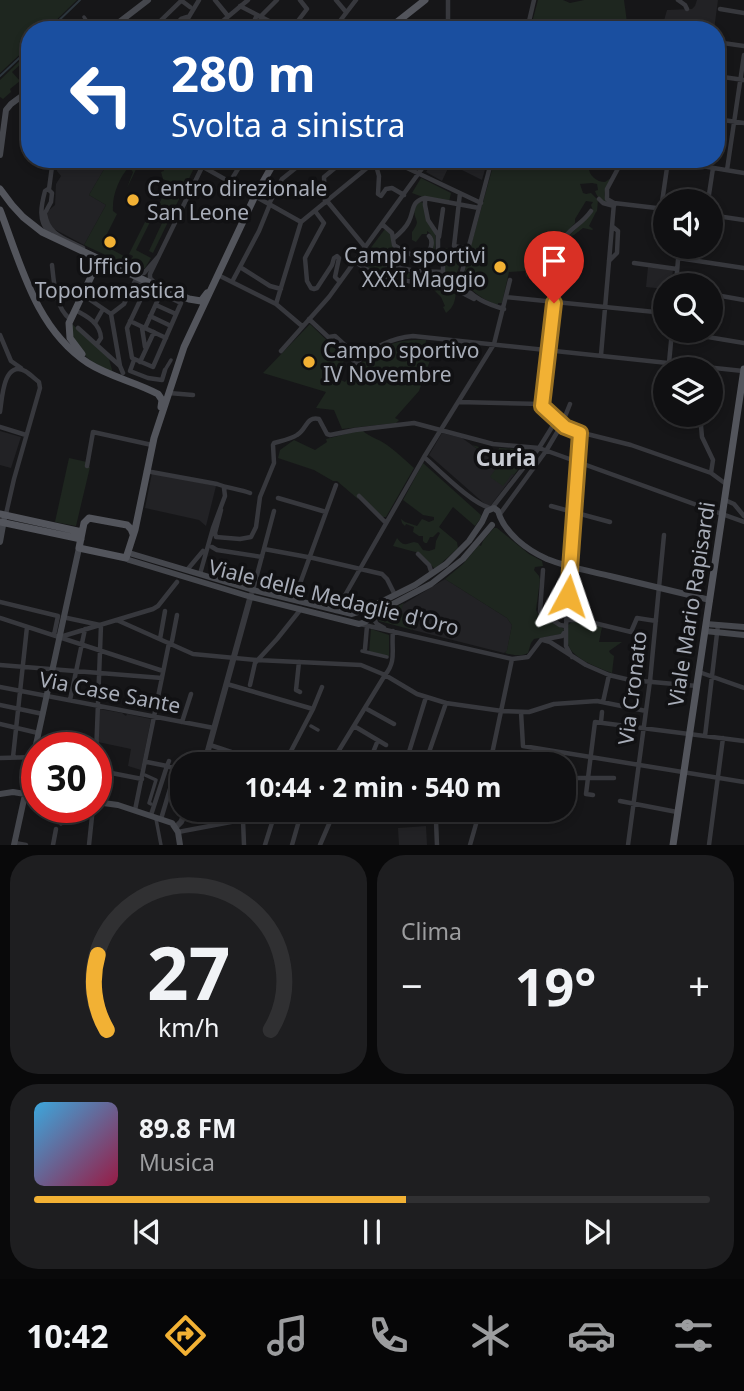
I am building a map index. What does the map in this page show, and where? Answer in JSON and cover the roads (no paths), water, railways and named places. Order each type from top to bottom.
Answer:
[{"type":"main road","points":[[121,21],[148,0]]},
{"type":"main road","points":[[398,21],[425,0]]},
{"type":"main road","points":[[0,155],[6,110],[21,97]]},
{"type":"main road","points":[[141,387],[156,389],[168,384],[217,275],[271,168]]},
{"type":"main road","points":[[0,189],[35,227],[161,290],[198,301],[202,300],[212,286]]},
{"type":"main road","points":[[0,210],[38,306],[51,328],[69,348],[89,364],[155,392],[162,400],[161,411]]},
{"type":"main road","points":[[99,260],[70,318],[69,332],[74,345],[101,370]]},
{"type":"main road","points":[[189,299],[198,305],[197,317]]},
{"type":"main road","points":[[79,551],[131,557],[133,534],[152,444],[174,372]]},
{"type":"main road","name":"Viale Mario Rapisardi","points":[[673,845],[744,374]]},
{"type":"main road","points":[[499,515],[498,521],[452,569],[431,584],[359,624],[356,617],[365,610],[432,575],[457,554],[491,508],[497,510],[509,531],[545,558],[710,600]]},
{"type":"main road","points":[[485,517],[487,524],[509,531]]},
{"type":"main road","points":[[0,542],[2,518],[78,534]]},
{"type":"main road","points":[[38,732],[57,636],[79,551],[78,534],[85,520],[89,518],[127,525],[133,534]]},
{"type":"main road","points":[[127,525],[136,518]]},
{"type":"main road","name":"Viale delle Medaglie d'Oro","points":[[131,557],[359,624]]},
{"type":"main road","name":"Viale delle Medaglie d'Oro","points":[[131,557],[194,574]]},
{"type":"main road","name":"Viale delle Medaglie d'Oro","points":[[252,593],[294,600],[348,614],[365,610]]},
{"type":"main road","points":[[706,627],[744,635]]},
{"type":"main road","points":[[718,629],[744,627]]},
{"type":"main road","points":[[0,794],[21,793]]},
{"type":"main road","points":[[112,804],[172,823],[177,829],[180,845]]},
{"type":"main road","points":[[15,844],[21,816]]},
{"type":"street","points":[[186,21],[199,0]]},
{"type":"street","points":[[215,0],[228,16]]},
{"type":"street","points":[[223,21],[248,0]]},
{"type":"street","points":[[254,21],[277,0]]},
{"type":"street","points":[[298,21],[307,9],[300,0]]},
{"type":"street","points":[[336,0],[346,12]]},
{"type":"street","points":[[340,21],[356,0]]},
{"type":"street","points":[[529,21],[534,0]]},
{"type":"street","points":[[678,0],[687,9]]},
{"type":"street","points":[[161,21],[182,1],[190,7]]},
{"type":"street","points":[[447,1],[448,21]]},
{"type":"street","points":[[240,6],[267,21]]},
{"type":"street","points":[[720,9],[744,13]]},
{"type":"street","points":[[84,17],[87,21]]},
{"type":"street","points":[[179,21],[188,17]]},
{"type":"street","points":[[725,43],[744,46]]},
{"type":"street","points":[[727,170],[744,55]]},
{"type":"street","points":[[725,120],[744,123]]},
{"type":"street","points":[[52,168],[41,218],[46,230],[55,239]]},
{"type":"street","points":[[146,286],[127,331],[132,358],[153,368],[181,303],[161,290],[149,276],[201,168]]},
{"type":"street","points":[[206,168],[301,222]]},
{"type":"street","points":[[230,182],[238,168]]},
{"type":"street","points":[[232,282],[282,179],[296,168]]},
{"type":"street","points":[[335,168],[324,177],[326,202],[365,247]]},
{"type":"street","points":[[276,304],[301,222],[367,168]]},
{"type":"street","points":[[377,168],[378,194],[381,196],[386,189],[392,188],[404,195]]},
{"type":"street","points":[[407,168],[460,193],[480,206]]},
{"type":"street","points":[[281,351],[325,303],[423,168]]},
{"type":"street","points":[[487,303],[476,297],[462,283],[461,276],[490,168]]},
{"type":"street","points":[[614,204],[607,199],[606,192],[618,168]]},
{"type":"street","points":[[665,189],[667,168]]},
{"type":"street","points":[[710,189],[713,168],[744,173]]},
{"type":"street","points":[[49,189],[52,195],[46,217],[52,231],[135,272],[146,286],[161,290]]},
{"type":"street","points":[[460,193],[454,246],[468,248]]},
{"type":"street","points":[[425,198],[428,220],[439,238]]},
{"type":"street","points":[[393,239],[409,222],[420,199],[480,206]]},
{"type":"street","points":[[599,199],[603,204],[653,208]]},
{"type":"street","points":[[601,356],[614,204]]},
{"type":"street","points":[[429,236],[432,241],[428,254],[418,256],[387,251],[380,261],[415,271],[443,272],[443,261],[438,249],[443,209]]},
{"type":"street","points":[[315,211],[324,222],[305,258],[308,284],[311,288],[317,288],[337,256],[339,261],[335,277],[340,282]]},
{"type":"street","points":[[591,211],[567,233],[559,246],[561,253],[543,408],[568,429],[631,445],[711,473],[727,484]]},
{"type":"street","points":[[723,217],[744,220]]},
{"type":"street","points":[[382,224],[390,230],[394,245],[406,253]]},
{"type":"street","points":[[111,314],[124,304],[138,277],[158,257]]},
{"type":"street","points":[[677,273],[678,259]]},
{"type":"street","points":[[685,259],[744,268]]},
{"type":"street","points":[[355,262],[381,275],[443,285],[462,283]]},
{"type":"street","points":[[634,263],[677,269]]},
{"type":"street","points":[[52,265],[62,311],[70,318]]},
{"type":"street","points":[[240,267],[270,286],[281,289]]},
{"type":"street","points":[[217,275],[276,304],[302,326]]},
{"type":"street","points":[[336,611],[424,457],[494,344],[510,280]]},
{"type":"street","points":[[443,285],[503,309]]},
{"type":"street","points":[[146,349],[143,328],[161,290]]},
{"type":"street","points":[[82,294],[111,314],[123,373]]},
{"type":"street","points":[[723,296],[744,300]]},
{"type":"street","points":[[506,297],[653,312]]},
{"type":"street","points":[[156,305],[176,314]]},
{"type":"street","points":[[95,323],[103,309]]},
{"type":"street","points":[[74,310],[95,323],[101,331],[97,344]]},
{"type":"street","points":[[150,316],[171,326]]},
{"type":"street","points":[[130,321],[166,338]]},
{"type":"street","points":[[311,321],[329,337],[335,336],[360,359],[379,346],[407,337],[653,361]]},
{"type":"street","points":[[78,328],[120,366]]},
{"type":"street","points":[[154,332],[130,371],[162,380],[171,360]]},
{"type":"street","points":[[0,335],[11,361],[40,385],[2,518]]},
{"type":"street","points":[[723,340],[744,343]]},
{"type":"street","points":[[0,412],[11,361]]},
{"type":"street","points":[[6,379],[13,370],[24,370]]},
{"type":"street","points":[[723,371],[744,374]]},
{"type":"street","points":[[168,393],[193,395]]},
{"type":"street","points":[[457,402],[542,404]]},
{"type":"street","points":[[499,515],[546,451],[570,404]]},
{"type":"street","points":[[224,488],[226,494],[215,534],[218,538],[250,538],[257,525],[258,502],[274,463],[274,443],[297,436],[313,417],[319,419],[330,435],[414,423],[494,444],[539,448],[723,515],[743,518]]},
{"type":"street","points":[[424,457],[474,500],[491,508],[539,448],[557,419]]},
{"type":"street","points":[[0,427],[26,435]]},
{"type":"street","points":[[701,427],[702,437],[713,460],[711,473]]},
{"type":"street","points":[[87,466],[93,432],[152,444]]},
{"type":"street","points":[[572,657],[565,641],[580,433]]},
{"type":"street","points":[[146,471],[250,493]]},
{"type":"street","points":[[294,600],[336,485]]},
{"type":"street","points":[[359,496],[386,523]]},
{"type":"street","points":[[278,498],[326,512]]},
{"type":"street","points":[[474,500],[485,517]]},
{"type":"street","points":[[725,500],[734,504],[743,518]]},
{"type":"street","points":[[551,506],[610,522]]},
{"type":"street","points":[[194,574],[221,510]]},
{"type":"street","points":[[208,752],[274,511]]},
{"type":"street","name":"Via Cronato","points":[[628,845],[650,681],[664,535]]},
{"type":"street","points":[[212,547],[218,551],[262,557]]},
{"type":"street","points":[[264,549],[382,574],[395,595]]},
{"type":"street","points":[[194,574],[203,551]]},
{"type":"street","points":[[418,554],[429,565],[432,575]]},
{"type":"street","points":[[543,570],[540,612],[560,625],[566,626],[582,620],[631,632],[637,618],[656,621]]},
{"type":"street","points":[[57,636],[119,621],[156,608],[177,582]]},
{"type":"street","points":[[321,607],[336,604],[343,598]]},
{"type":"street","points":[[0,602],[59,616],[57,636]]},
{"type":"street","points":[[250,685],[257,660],[301,609]]},
{"type":"street","points":[[160,639],[165,611]]},
{"type":"street","points":[[338,752],[392,663],[390,630],[376,623],[378,612]]},
{"type":"street","points":[[135,810],[177,615]]},
{"type":"street","points":[[0,618],[163,671]]},
{"type":"street","points":[[67,618],[101,625]]},
{"type":"street","points":[[119,621],[193,654],[234,659],[361,665],[426,697],[446,703],[521,712],[554,704],[591,701],[646,711]]},
{"type":"street","name":"Viale delle Medaglie d'Oro","points":[[359,624],[512,659],[528,657],[543,640]]},
{"type":"street","points":[[97,732],[101,625]]},
{"type":"street","points":[[162,626],[174,630]]},
{"type":"street","points":[[368,626],[363,650],[387,657]]},
{"type":"street","points":[[543,640],[562,636],[566,626]]},
{"type":"street","points":[[13,757],[27,627]]},
{"type":"street","points":[[70,700],[85,629]]},
{"type":"street","points":[[705,736],[718,629]]},
{"type":"street","points":[[543,640],[559,646],[572,657],[609,675],[697,686]]},
{"type":"street","points":[[559,646],[563,646],[565,641]]},
{"type":"street","points":[[494,752],[512,659]]},
{"type":"street","points":[[299,662],[296,690],[300,692]]},
{"type":"street","points":[[0,665],[162,678]]},
{"type":"street","points":[[699,672],[744,688]]},
{"type":"street","points":[[603,702],[609,675]]},
{"type":"street","points":[[227,684],[313,709]]},
{"type":"street","points":[[291,751],[322,687]]},
{"type":"street","name":"Via Case Sante","points":[[0,688],[215,728]]},
{"type":"street","points":[[215,689],[225,692]]},
{"type":"street","points":[[182,722],[191,694]]},
{"type":"street","points":[[409,752],[426,697]]},
{"type":"street","points":[[429,752],[446,703]]},
{"type":"street","points":[[0,705],[43,714]]},
{"type":"street","points":[[365,708],[394,724]]},
{"type":"street","points":[[521,712],[523,746],[744,782]]},
{"type":"street","points":[[593,795],[586,794],[602,712]]},
{"type":"street","points":[[598,722],[744,741]]},
{"type":"street","points":[[0,724],[34,732]]},
{"type":"street","points":[[311,726],[318,730]]},
{"type":"street","points":[[354,726],[386,745]]},
{"type":"street","points":[[709,845],[723,738]]},
{"type":"street","points":[[373,752],[378,740]]},
{"type":"street","points":[[210,744],[233,752]]},
{"type":"street","points":[[0,758],[21,757]]},
{"type":"street","points":[[147,762],[168,764],[149,803],[151,804]]},
{"type":"street","points":[[112,772],[159,781]]},
{"type":"street","points":[[578,778],[614,778]]},
{"type":"street","points":[[159,781],[156,817],[161,845]]},
{"type":"street","points":[[156,817],[170,788]]},
{"type":"street","points":[[620,802],[678,812]]},
{"type":"street","points":[[177,829],[181,822]]},
{"type":"street","points":[[177,829],[228,822]]},
{"type":"street","points":[[243,822],[244,845]]},
{"type":"street","points":[[265,845],[272,822]]},
{"type":"street","points":[[292,845],[299,822]]},
{"type":"street","points":[[320,845],[330,822]]},
{"type":"street","points":[[436,822],[437,845]]},
{"type":"street","points":[[470,845],[476,822]]},
{"type":"street","points":[[53,845],[60,823]]},
{"type":"street","points":[[89,845],[91,823]]},
{"type":"street","points":[[15,844],[26,845]]},
{"type":"waterway","points":[[58,21],[80,0]]},
{"type":"waterway","points":[[0,76],[21,56]]},
{"type":"place","name":"Centro direzionale San Leone","points":[[133,200]]},
{"type":"place","name":"Ufficio Toponomastica","points":[[110,242]]},
{"type":"place","name":"Campi sportivi XXXI Maggio","points":[[500,267]]},
{"type":"place","name":"Campo sportivo IV Novembre","points":[[309,362]]},
{"type":"district","name":"Curia","points":[[506,457]]}]
